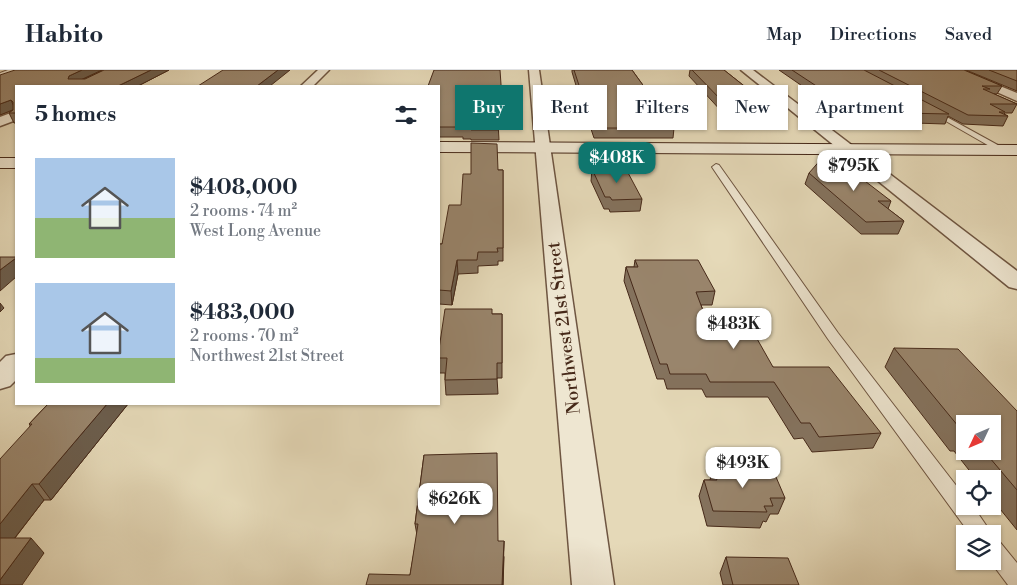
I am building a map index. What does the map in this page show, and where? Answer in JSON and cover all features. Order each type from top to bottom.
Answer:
[{"type":"main road","points":[[440,147],[544,161],[847,149],[1009,150]]},
{"type":"main road","points":[[0,163],[15,163]]},
{"type":"main road","points":[[697,167],[735,167]]},
{"type":"main road","points":[[841,167],[900,168]]},
{"type":"street","points":[[308,85],[324,70]]},
{"type":"street","name":"Northwest 21st Street","points":[[534,70],[593,585]]},
{"type":"street","points":[[746,70],[1017,282]]},
{"type":"street","points":[[952,70],[1017,97]]},
{"type":"street","points":[[0,122],[15,115]]},
{"type":"street","points":[[0,379],[15,364]]},
{"type":"lane","points":[[0,75],[12,70]]},
{"type":"lane","points":[[927,109],[1009,150]]},
{"type":"lane","points":[[716,167],[833,336],[975,525]]},
{"type":"lane","points":[[1001,560],[1017,580]]},
{"type":"building","points":[[15,70],[82,70],[69,76],[68,79],[85,79],[104,70],[151,70],[120,85],[15,85],[15,113],[9,113],[13,110],[13,102],[11,100],[0,104],[0,75]]},
{"type":"building","points":[[223,70],[278,70],[258,85],[200,85]]},
{"type":"building","points":[[434,70],[500,70],[501,85],[455,85],[455,127],[440,127],[440,85],[428,85]]},
{"type":"building","points":[[574,70],[632,70],[643,85],[617,85],[617,128],[607,128],[607,85],[579,85]]},
{"type":"building","points":[[692,70],[724,70],[743,85],[717,85],[717,96]]},
{"type":"building","points":[[792,70],[864,70],[893,85],[815,85]]},
{"type":"building","points":[[879,70],[964,70],[1002,86],[982,86],[990,89],[983,89],[1017,104],[990,104],[1005,112],[999,112],[1008,116],[968,115],[922,92],[922,85],[909,85]]},
{"type":"building","points":[[989,70],[1017,70],[1017,81]]},
{"type":"building","points":[[922,100],[949,114],[922,113]]},
{"type":"building","points":[[471,143],[497,144],[498,170],[503,170],[503,248],[497,248],[498,252],[478,252],[477,260],[457,260],[451,291],[440,290],[440,244],[442,244],[449,205],[461,205],[463,174],[471,174]]},
{"type":"building","points":[[823,157],[836,168],[848,168],[891,201],[878,201],[904,221],[866,222],[809,173]]},
{"type":"building","points":[[592,169],[626,169],[642,199],[612,200],[610,197],[605,197]]},
{"type":"building","points":[[0,257],[15,257],[15,259],[0,270]]},
{"type":"building","points":[[635,260],[698,260],[715,291],[696,292],[713,337],[756,337],[773,367],[829,367],[881,433],[819,437],[810,423],[801,423],[774,382],[710,382],[706,374],[670,374],[667,364],[660,364],[626,267],[638,267]]},
{"type":"building","points":[[445,309],[492,309],[492,314],[502,314],[502,363],[497,363],[497,379],[445,380],[447,358],[440,358],[440,342]]},
{"type":"building","points":[[894,348],[958,349],[1017,411],[1017,490],[992,460],[1001,460],[1001,415],[956,415],[956,423]]},
{"type":"building","points":[[47,405],[106,405],[39,484],[32,484],[0,524],[0,459],[32,424],[29,424]]},
{"type":"building","points":[[497,453],[498,541],[504,541],[502,585],[366,585],[369,574],[410,575],[418,524],[415,524],[424,455]]},
{"type":"building","points":[[725,463],[750,464],[753,470],[773,470],[785,498],[770,498],[773,506],[764,506],[767,512],[713,511],[704,480],[717,480],[713,469],[726,469]]},
{"type":"building","points":[[0,538],[31,538],[0,580]]},
{"type":"building","points":[[726,557],[788,558],[799,585],[733,585]]}]
